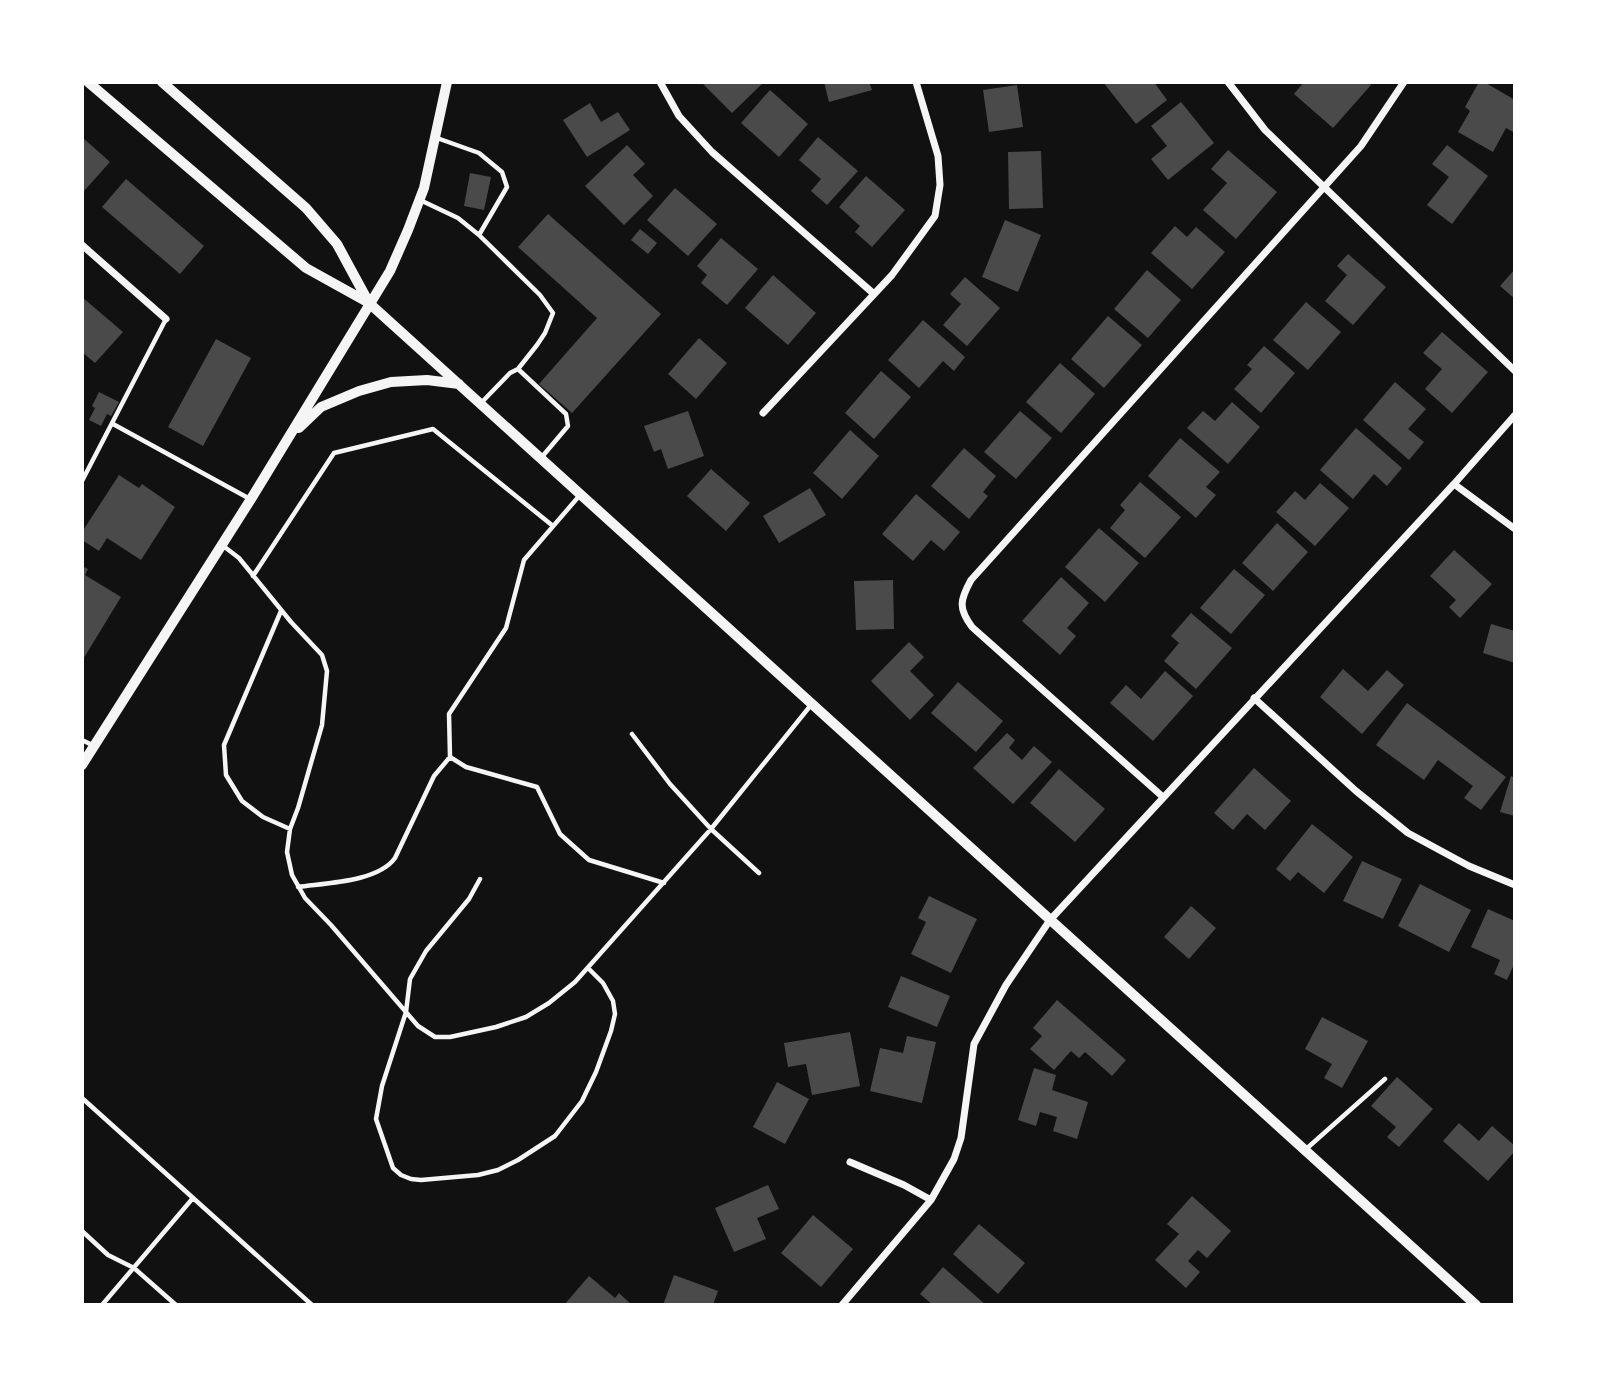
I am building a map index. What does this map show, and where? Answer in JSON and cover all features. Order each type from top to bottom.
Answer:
[{"type":"street","points":[[88,82],[306,268],[369,303],[1476,1305]]},
{"type":"street","points":[[162,82],[306,208],[337,244],[369,303]]},
{"type":"street","points":[[82,765],[290,437],[390,271],[424,188],[447,82]]},
{"type":"street","points":[[660,82],[679,116],[712,152],[874,295]]},
{"type":"street","points":[[763,413],[892,275],[935,216],[940,185],[937,156],[916,82]]},
{"type":"street","points":[[1228,82],[1265,130],[1515,371]]},
{"type":"street","points":[[1163,797],[972,627],[963,614],[962,596],[971,580],[1361,146],[1404,82]]},
{"type":"street","points":[[82,245],[166,319]]},
{"type":"street","points":[[290,437],[321,407],[359,391],[391,382],[415,380],[459,384]]},
{"type":"street","points":[[842,1305],[931,1200],[954,1159],[961,1138],[974,1044],[1006,985],[1050,920],[1515,415]]},
{"type":"street","points":[[1454,484],[1515,528]]},
{"type":"street","points":[[1254,698],[1356,791],[1408,833],[1469,866],[1515,885]]},
{"type":"street","points":[[850,1162],[904,1185],[931,1200]]},
{"type":"lane","points":[[435,137],[479,153],[502,172],[507,187],[479,235]]},
{"type":"lane","points":[[419,200],[458,218],[479,235],[540,295],[553,313],[545,333],[518,369],[510,373],[481,404]]},
{"type":"lane","points":[[82,481],[166,319]]},
{"type":"lane","points":[[518,369],[566,414],[568,426],[540,458]]},
{"type":"lane","points":[[113,424],[251,499]]},
{"type":"lane","points":[[253,576],[334,453],[433,429],[553,526]]},
{"type":"lane","points":[[298,887],[373,874],[390,865],[395,859],[434,776],[450,757],[449,715],[506,628],[524,559],[580,495]]},
{"type":"lane","points":[[222,545],[239,558],[322,655],[327,671],[321,725],[298,808],[289,829],[287,852],[292,875],[305,898],[418,1026],[435,1037],[450,1037],[496,1027],[527,1017],[575,982],[711,830],[812,704]]},
{"type":"lane","points":[[282,611],[224,745],[226,775],[242,801],[263,817],[289,829]]},
{"type":"lane","points":[[632,734],[670,784],[711,830],[759,873]]},
{"type":"lane","points":[[82,740],[95,746]]},
{"type":"lane","points":[[450,757],[466,767],[537,787],[561,834],[589,860],[664,883]]},
{"type":"lane","points":[[480,878],[469,899],[426,951],[410,979],[406,1012],[382,1086],[376,1119],[394,1168],[401,1175],[421,1180],[478,1175],[498,1170],[555,1136],[582,1101],[596,1072],[615,1014],[613,1001],[603,983],[588,968]]},
{"type":"lane","points":[[1305,1150],[1385,1079]]},
{"type":"lane","points":[[82,1098],[312,1305]]},
{"type":"lane","points":[[103,1305],[193,1198]]},
{"type":"lane","points":[[82,1231],[108,1255],[134,1268],[176,1305]]},
{"type":"building","points":[[701,82],[764,82],[732,113]]},
{"type":"building","points":[[824,82],[869,82],[872,90],[829,102]]},
{"type":"building","points":[[1103,82],[1154,82],[1167,100],[1136,124]]},
{"type":"building","points":[[1304,82],[1368,82],[1371,85],[1333,128],[1294,94]]},
{"type":"building","points":[[1479,82],[1484,82],[1515,100],[1515,133],[1506,128],[1493,152],[1458,132],[1470,111],[1465,107]]},
{"type":"building","points":[[1017,85],[1023,127],[989,132],[983,90]]},
{"type":"building","points":[[770,90],[808,124],[779,157],[741,123]]},
{"type":"building","points":[[1181,102],[1214,143],[1168,180],[1151,159],[1167,146],[1151,126]]},
{"type":"building","points":[[590,103],[601,122],[618,112],[630,130],[587,157],[563,120]]},
{"type":"building","points":[[82,137],[110,162],[84,191],[82,189]]},
{"type":"building","points":[[818,137],[858,171],[827,205],[811,191],[821,179],[799,160]]},
{"type":"building","points":[[627,145],[645,164],[633,175],[653,196],[624,225],[585,186]]},
{"type":"building","points":[[1447,145],[1488,176],[1452,224],[1427,205],[1449,177],[1432,164]]},
{"type":"building","points":[[1228,150],[1277,192],[1236,239],[1203,210],[1227,183],[1211,169]]},
{"type":"building","points":[[1041,151],[1043,208],[1009,209],[1008,152]]},
{"type":"building","points":[[470,173],[491,177],[484,210],[464,206]]},
{"type":"building","points":[[866,176],[905,210],[872,247],[855,232],[860,226],[839,207]]},
{"type":"building","points":[[126,179],[204,246],[180,274],[102,207]]},
{"type":"building","points":[[675,188],[717,224],[688,256],[647,220]]},
{"type":"building","points":[[548,214],[661,314],[572,413],[539,384],[597,318],[518,247]]},
{"type":"building","points":[[1005,220],[1041,235],[1018,292],[982,277]]},
{"type":"building","points":[[1175,226],[1187,237],[1196,227],[1225,252],[1192,289],[1151,253]]},
{"type":"building","points":[[640,229],[657,243],[648,254],[631,240]]},
{"type":"building","points":[[721,238],[758,269],[727,305],[701,283],[707,275],[697,266]]},
{"type":"building","points":[[1348,254],[1386,287],[1353,325],[1325,301],[1347,275],[1337,266]]},
{"type":"building","points":[[1515,269],[1515,299],[1500,286]]},
{"type":"building","points":[[1147,270],[1181,300],[1148,338],[1114,309]]},
{"type":"building","points":[[773,275],[816,313],[788,345],[745,308]]},
{"type":"building","points":[[965,277],[1000,308],[967,346],[943,325],[961,304],[950,294]]},
{"type":"building","points":[[82,297],[123,332],[95,363],[82,352]]},
{"type":"building","points":[[1306,302],[1341,332],[1308,370],[1273,340]]},
{"type":"building","points":[[1108,316],[1142,345],[1104,388],[1071,359]]},
{"type":"building","points":[[923,320],[965,357],[954,371],[943,361],[919,388],[888,360]]},
{"type":"building","points":[[1442,332],[1488,372],[1452,413],[1425,389],[1442,369],[1423,353]]},
{"type":"building","points":[[699,338],[727,363],[696,399],[668,374]]},
{"type":"building","points":[[216,339],[251,358],[203,446],[168,427]]},
{"type":"building","points":[[1264,346],[1295,373],[1261,413],[1234,389],[1252,369],[1247,365]]},
{"type":"building","points":[[1060,363],[1095,394],[1061,433],[1026,402]]},
{"type":"building","points":[[881,371],[911,397],[874,439],[845,413]]},
{"type":"building","points":[[1395,382],[1426,409],[1408,429],[1424,442],[1409,460],[1363,420]]},
{"type":"building","points":[[99,392],[119,402],[111,416],[107,414],[101,426],[89,420]]},
{"type":"building","points":[[1232,402],[1260,427],[1228,464],[1187,428],[1203,411],[1215,421]]},
{"type":"building","points":[[688,411],[704,456],[668,469],[661,449],[654,452],[644,426]]},
{"type":"building","points":[[1020,411],[1052,438],[1016,479],[984,452]]},
{"type":"building","points":[[1356,428],[1402,468],[1387,486],[1374,474],[1353,499],[1320,470]]},
{"type":"building","points":[[850,430],[879,456],[842,499],[813,473]]},
{"type":"building","points":[[1180,438],[1220,472],[1206,487],[1216,495],[1196,518],[1148,476]]},
{"type":"building","points":[[964,448],[996,476],[983,492],[988,496],[969,519],[931,486]]},
{"type":"building","points":[[711,469],[750,503],[726,531],[687,496]]},
{"type":"building","points":[[119,475],[139,488],[142,484],[175,507],[141,560],[107,538],[99,551],[82,540],[82,532]]},
{"type":"building","points":[[1140,482],[1181,517],[1145,558],[1110,528],[1125,510],[1120,505]]},
{"type":"building","points":[[1320,483],[1349,508],[1315,546],[1276,512],[1295,491],[1305,500]]},
{"type":"building","points":[[810,488],[826,515],[779,543],[763,516]]},
{"type":"building","points":[[916,494],[960,532],[944,551],[931,540],[913,561],[882,534]]},
{"type":"building","points":[[1277,523],[1308,552],[1273,591],[1242,563]]},
{"type":"building","points":[[1099,528],[1139,563],[1105,602],[1065,567]]},
{"type":"building","points":[[1454,550],[1492,584],[1460,618],[1449,607],[1456,600],[1430,576]]},
{"type":"building","points":[[82,566],[88,569],[85,575],[121,597],[82,661]]},
{"type":"building","points":[[1234,569],[1265,595],[1231,634],[1200,608]]},
{"type":"building","points":[[1061,577],[1089,603],[1067,628],[1076,636],[1060,655],[1022,621]]},
{"type":"building","points":[[893,580],[894,629],[856,630],[854,581]]},
{"type":"building","points":[[1191,613],[1232,648],[1196,689],[1164,661],[1179,643],[1171,636]]},
{"type":"building","points":[[1491,624],[1515,631],[1515,663],[1483,653]]},
{"type":"building","points":[[909,642],[924,657],[910,671],[934,695],[910,720],[871,681]]},
{"type":"building","points":[[1343,669],[1368,691],[1387,670],[1404,685],[1362,734],[1320,697]]},
{"type":"building","points":[[1165,671],[1193,696],[1153,741],[1110,703],[1126,685],[1141,699]]},
{"type":"building","points":[[958,682],[1003,721],[976,752],[931,713]]},
{"type":"building","points":[[1407,703],[1506,777],[1481,810],[1464,798],[1473,786],[1438,760],[1424,780],[1376,745]]},
{"type":"building","points":[[1007,733],[1015,740],[1009,748],[1022,760],[1034,746],[1052,762],[1013,804],[973,768]]},
{"type":"building","points":[[1254,768],[1291,801],[1265,830],[1247,814],[1233,830],[1214,813]]},
{"type":"building","points":[[1059,769],[1105,809],[1075,842],[1030,803]]},
{"type":"building","points":[[1511,776],[1515,778],[1515,816],[1500,812]]},
{"type":"building","points":[[1312,824],[1353,857],[1324,893],[1298,872],[1290,881],[1276,869]]},
{"type":"building","points":[[1362,861],[1402,879],[1383,919],[1343,901]]},
{"type":"building","points":[[1420,884],[1471,910],[1449,952],[1398,926]]},
{"type":"building","points":[[929,896],[977,919],[951,973],[911,954],[926,922],[918,918]]},
{"type":"building","points":[[1191,906],[1216,928],[1189,959],[1164,937]]},
{"type":"building","points":[[1488,909],[1515,921],[1515,962],[1507,980],[1494,974],[1500,960],[1471,947]]},
{"type":"building","points":[[901,976],[950,996],[937,1027],[888,1007]]},
{"type":"building","points":[[1057,1000],[1126,1060],[1112,1076],[1085,1052],[1079,1058],[1071,1051],[1054,1070],[1030,1049],[1042,1036],[1033,1028]]},
{"type":"building","points":[[1322,1017],[1368,1041],[1342,1088],[1324,1078],[1332,1064],[1305,1049]]},
{"type":"building","points":[[850,1032],[860,1086],[812,1095],[806,1064],[788,1067],[784,1043]]},
{"type":"building","points":[[907,1036],[936,1042],[922,1103],[870,1091],[880,1048],[903,1053]]},
{"type":"building","points":[[1034,1068],[1056,1075],[1052,1090],[1088,1102],[1077,1139],[1053,1131],[1057,1117],[1040,1112],[1036,1126],[1018,1120]]},
{"type":"building","points":[[1397,1077],[1433,1109],[1399,1147],[1387,1137],[1396,1127],[1371,1106]]},
{"type":"building","points":[[777,1082],[809,1099],[785,1144],[753,1127]]},
{"type":"building","points":[[1459,1123],[1479,1141],[1492,1126],[1515,1146],[1515,1151],[1488,1181],[1443,1141]]},
{"type":"building","points":[[768,1185],[779,1209],[757,1218],[766,1239],[734,1252],[715,1208]]},
{"type":"building","points":[[1192,1196],[1231,1231],[1207,1258],[1198,1250],[1188,1261],[1200,1272],[1186,1288],[1155,1260],[1179,1234],[1167,1224]]},
{"type":"building","points":[[813,1215],[853,1249],[821,1287],[781,1253]]},
{"type":"building","points":[[979,1224],[1025,1263],[998,1294],[953,1254]]},
{"type":"building","points":[[943,1267],[986,1305],[933,1305],[920,1294]]},
{"type":"building","points":[[674,1275],[718,1291],[713,1305],[663,1305]]},
{"type":"building","points":[[589,1276],[615,1298],[619,1293],[632,1305],[564,1305]]}]
